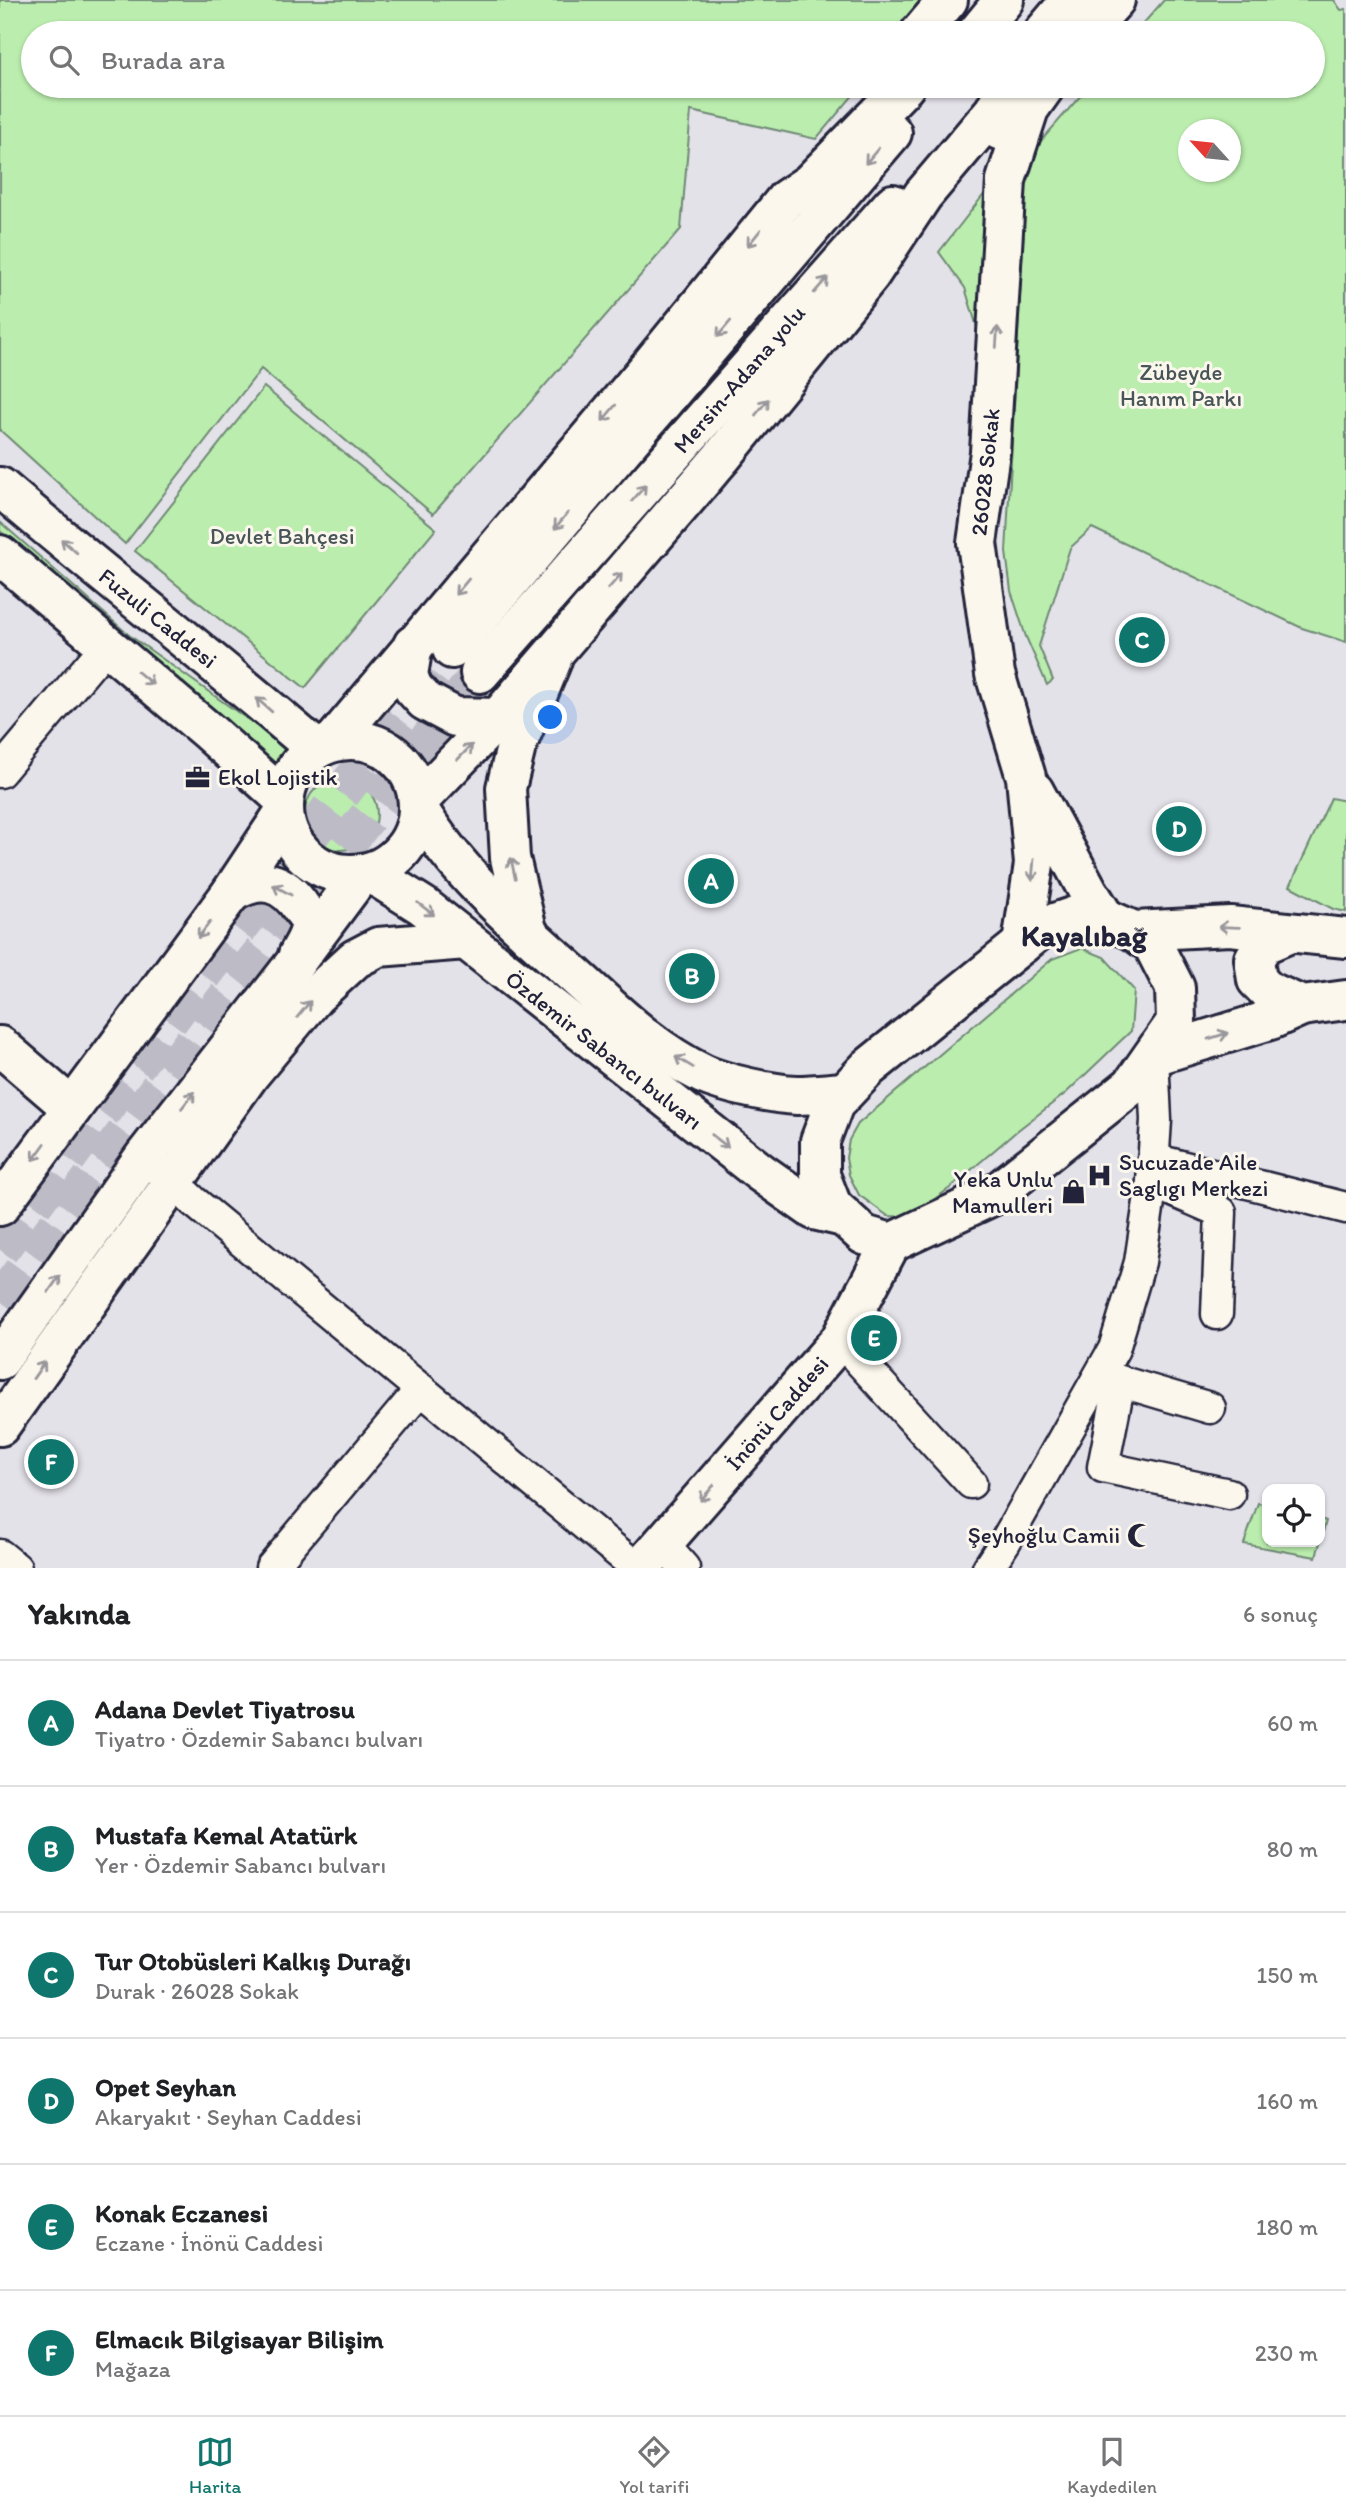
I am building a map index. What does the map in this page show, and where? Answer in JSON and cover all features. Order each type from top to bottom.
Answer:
[{"type":"main road","points":[[930,21],[948,0]]},
{"type":"main road","points":[[1053,21],[1071,0]]},
{"type":"main road","points":[[1096,21],[1115,0]]},
{"type":"main road","points":[[0,1206],[232,893],[284,806],[290,779],[295,771],[324,746],[413,645],[650,366],[786,199],[806,166],[865,98]]},
{"type":"main road","points":[[786,199],[810,183],[893,98]]},
{"type":"main road","name":"Mersin-Adana yolu","points":[[452,649],[922,98]]},
{"type":"main road","name":"Mersin-Adana yolu","points":[[480,673],[987,98]]},
{"type":"main road","points":[[870,275],[923,195],[994,111],[1001,98]]},
{"type":"main road","points":[[418,804],[498,718],[720,458],[870,275],[935,206],[1028,98]]},
{"type":"main road","name":"26028 Sokak","points":[[1022,944],[1034,864],[1026,777],[995,674],[977,543],[990,452],[1006,180],[1028,109],[1036,98]]},
{"type":"main road","name":"Fuzuli Caddesi","points":[[0,487],[89,563],[244,687],[324,746]]},
{"type":"main road","points":[[0,555],[209,732],[284,806],[294,843],[316,865],[331,871],[365,872]]},
{"type":"main road","points":[[413,645],[408,675],[413,688],[425,701],[455,717],[498,718]]},
{"type":"main road","points":[[528,934],[510,858],[506,788],[516,747],[556,650]]},
{"type":"main road","points":[[0,1360],[144,1157],[365,872],[394,858],[412,836],[418,804],[409,773],[390,751],[362,740],[324,746]]},
{"type":"main road","points":[[1026,777],[1088,891],[1120,924],[1153,945],[1175,988],[1176,1022],[1132,1085],[994,1195],[891,1243],[864,1235],[832,1206],[820,1175],[820,1141],[834,1104],[868,1068],[1042,927],[1077,915],[1120,924],[1230,926],[1346,937]]},
{"type":"main road","name":"Özdemir Sabancı bulvarı","points":[[418,804],[431,831],[458,864],[528,934],[646,1040],[705,1075],[750,1087],[796,1095],[844,1092]]},
{"type":"main road","name":"Özdemir Sabancı bulvarı","points":[[365,872],[423,906],[760,1172],[814,1210],[844,1217]]},
{"type":"main road","points":[[173,1180],[258,1040],[309,934],[310,921],[294,897],[266,881],[247,884],[232,893]]},
{"type":"main road","points":[[1290,933],[1264,944],[1254,959],[1257,980],[1268,991],[1302,1006]]},
{"type":"main road","points":[[0,1426],[250,1074],[315,996],[355,959],[378,947],[466,940]]},
{"type":"main road","points":[[1153,1056],[1273,1019],[1302,1006],[1346,1000]]},
{"type":"main road","points":[[0,1045],[72,1108]]},
{"type":"main road","name":"İnönü Caddesi","points":[[656,1562],[840,1340],[891,1243]]},
{"type":"street","points":[[0,772],[106,646]]},
{"type":"street","points":[[1153,1056],[1156,1120],[1152,1170],[1140,1262],[1114,1349],[1103,1467],[1229,1494]]},
{"type":"street","points":[[144,1157],[173,1180],[193,1201],[421,1389],[656,1562]]},
{"type":"street","points":[[1152,1170],[1346,1208]]},
{"type":"street","points":[[1152,1170],[1221,1212],[1217,1314]]},
{"type":"street","points":[[840,1340],[971,1483]]},
{"type":"street","points":[[1110,1378],[1210,1408]]},
{"type":"street","points":[[988,1568],[1110,1378]]},
{"type":"street","points":[[271,1568],[421,1389]]},
{"type":"street","points":[[0,1555],[16,1568]]},
{"type":"green space","points":[[0,0],[933,0],[915,21],[21,21],[21,98],[851,98],[816,139],[691,111],[681,229],[433,514],[261,369],[125,544],[0,430]]},
{"type":"green space","name":"Zübeyde Hanım Parkı","points":[[1164,0],[1334,0],[1341,10],[1346,9],[1346,642],[1302,628],[1092,528],[1070,548],[1039,646],[1053,680],[1047,685],[1026,637],[1011,591],[1006,552],[1025,206],[1022,178],[1033,150],[1078,98],[1325,98],[1325,21],[1146,21]]},
{"type":"green space","points":[[985,193],[981,340],[965,288],[939,252]]},
{"type":"green space","name":"Devlet Bahçesi","points":[[264,387],[436,529],[305,688],[135,551]]},
{"type":"green space","points":[[0,522],[129,635],[295,753],[271,779],[206,703],[0,531]]},
{"type":"green space","points":[[341,778],[361,784],[371,794],[377,814],[371,834],[361,844],[341,850],[321,844],[311,834],[305,814],[311,794],[321,784]]},
{"type":"green space","points":[[1331,798],[1346,801],[1346,912],[1333,909],[1290,886]]},
{"type":"green space","points":[[1081,948],[1104,957],[1134,990],[1131,1031],[1066,1093],[950,1188],[909,1217],[888,1216],[859,1195],[849,1175],[846,1158],[849,1140],[858,1124],[1052,959]]},
{"type":"green space","points":[[1258,1503],[1262,1504],[1262,1547],[1319,1547],[1316,1557],[1244,1544]]},
{"type":"tunnel","points":[[0,1250],[191,991],[452,649]]},
{"type":"tunnel","points":[[0,1301],[216,1011],[480,673]]},
{"type":"place","name":"Tur Otobüsleri Kalkış Durağı","points":[[1142,640]]},
{"type":"place","name":"Ekol Lojistik","points":[[198,777]]},
{"type":"place","name":"Opet Seyhan","points":[[1179,829]]},
{"type":"place","name":"Adana Devlet Tiyatrosu","points":[[711,881]]},
{"type":"place","name":"Mustafa Kemal Atatürk","points":[[692,976]]},
{"type":"place","name":"Sucuzade Aile Saglıgı Merkezi","points":[[1099,1175]]},
{"type":"place","name":"Yeka Unlu Mamulleri","points":[[1073,1192]]},
{"type":"place","name":"Konak Eczanesi","points":[[874,1338]]},
{"type":"place","name":"Elmacık Bilgisayar Bilişim","points":[[51,1462]]},
{"type":"place","name":"Şeyhoğlu Camii","points":[[1140,1535]]},
{"type":"district","name":"Kayalıbağ","points":[[1084,935]]}]
